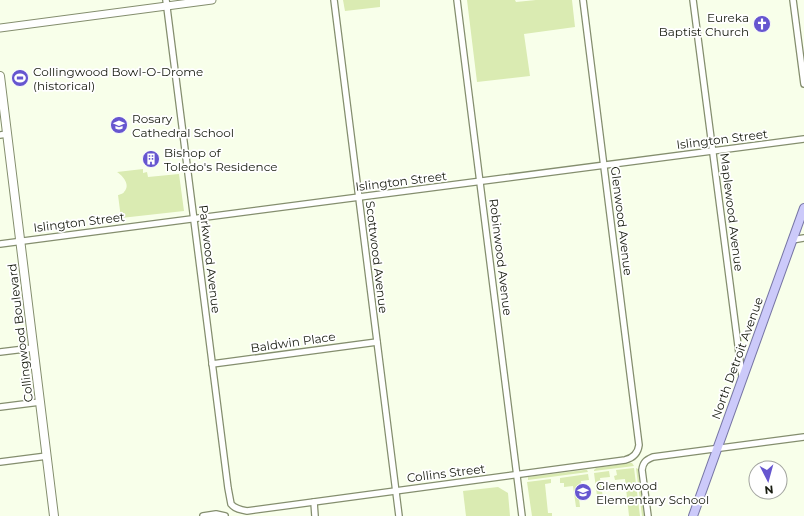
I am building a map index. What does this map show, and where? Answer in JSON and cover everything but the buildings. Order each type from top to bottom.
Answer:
[{"type":"main road","name":"Collingwood Boulevard","points":[[0,76],[3,135],[20,241],[54,516]]},
{"type":"main road","name":"North Detroit Avenue","points":[[693,516],[804,208]]},
{"type":"street","points":[[0,28],[167,3],[212,0]]},
{"type":"street","name":"Scottwood Avenue","points":[[334,0],[399,516]]},
{"type":"street","name":"Robinwood Avenue","points":[[457,0],[522,516]]},
{"type":"street","name":"Glenwood Avenue","points":[[583,0],[639,445]]},
{"type":"street","name":"Maplewood Avenue","points":[[692,0],[743,379]]},
{"type":"street","points":[[793,0],[804,84]]},
{"type":"street","name":"Parkwood Avenue","points":[[167,3],[228,488],[232,504],[236,508],[247,511]]},
{"type":"street","name":"Islington Street","points":[[0,244],[804,139]]},
{"type":"street","points":[[792,240],[804,238]]},
{"type":"street","name":"Baldwin Place","points":[[212,364],[377,342]]},
{"type":"street","points":[[0,352],[34,348]]},
{"type":"street","points":[[0,407],[40,402]]},
{"type":"street","points":[[648,516],[643,466],[646,460],[804,437]]},
{"type":"street","name":"Collins Street","points":[[247,511],[628,459],[636,454],[639,445]]},
{"type":"street","points":[[0,462],[47,456]]},
{"type":"street","points":[[314,502],[316,516]]},
{"type":"street","points":[[203,516],[216,514],[225,516]]},
{"type":"green space","points":[[343,0],[380,0],[380,7],[345,11]]},
{"type":"green space","points":[[467,0],[515,0],[516,2],[536,0],[572,0],[575,27],[524,34],[530,76],[477,82]]},
{"type":"green space","points":[[143,169],[143,173],[147,172],[148,177],[179,174],[184,211],[121,218],[118,195],[124,192],[127,186],[124,178],[117,172]]},
{"type":"green space","points":[[632,463],[634,466],[594,471],[596,468]]},
{"type":"green space","points":[[634,468],[640,516],[629,516],[625,479],[615,480],[614,476],[617,475],[616,470]]},
{"type":"green space","points":[[636,468],[638,469],[644,516],[642,516]]},
{"type":"green space","points":[[587,470],[588,472],[528,480],[528,477]]},
{"type":"green space","points":[[609,471],[610,477],[600,478],[604,504],[599,505],[594,473]]},
{"type":"green space","points":[[588,474],[589,480],[581,481],[582,489],[576,490],[580,507],[576,507],[573,486],[564,487],[564,483],[560,483],[560,478]]},
{"type":"green space","points":[[551,479],[551,483],[545,484],[548,513],[552,513],[552,516],[532,516],[527,482]]},
{"type":"green space","points":[[498,487],[508,493],[510,516],[466,516],[463,491]]},
{"type":"place","name":"Eureka Baptist Church","points":[[762,24]]},
{"type":"place","name":"Collingwood Bowl-O-Drome (historical)","points":[[20,78]]},
{"type":"place","name":"Rosary Cathedral School","points":[[119,125]]},
{"type":"place","name":"Bishop of Toledo's Residence","points":[[151,159]]},
{"type":"place","name":"Glenwood Elementary School","points":[[583,492]]}]
